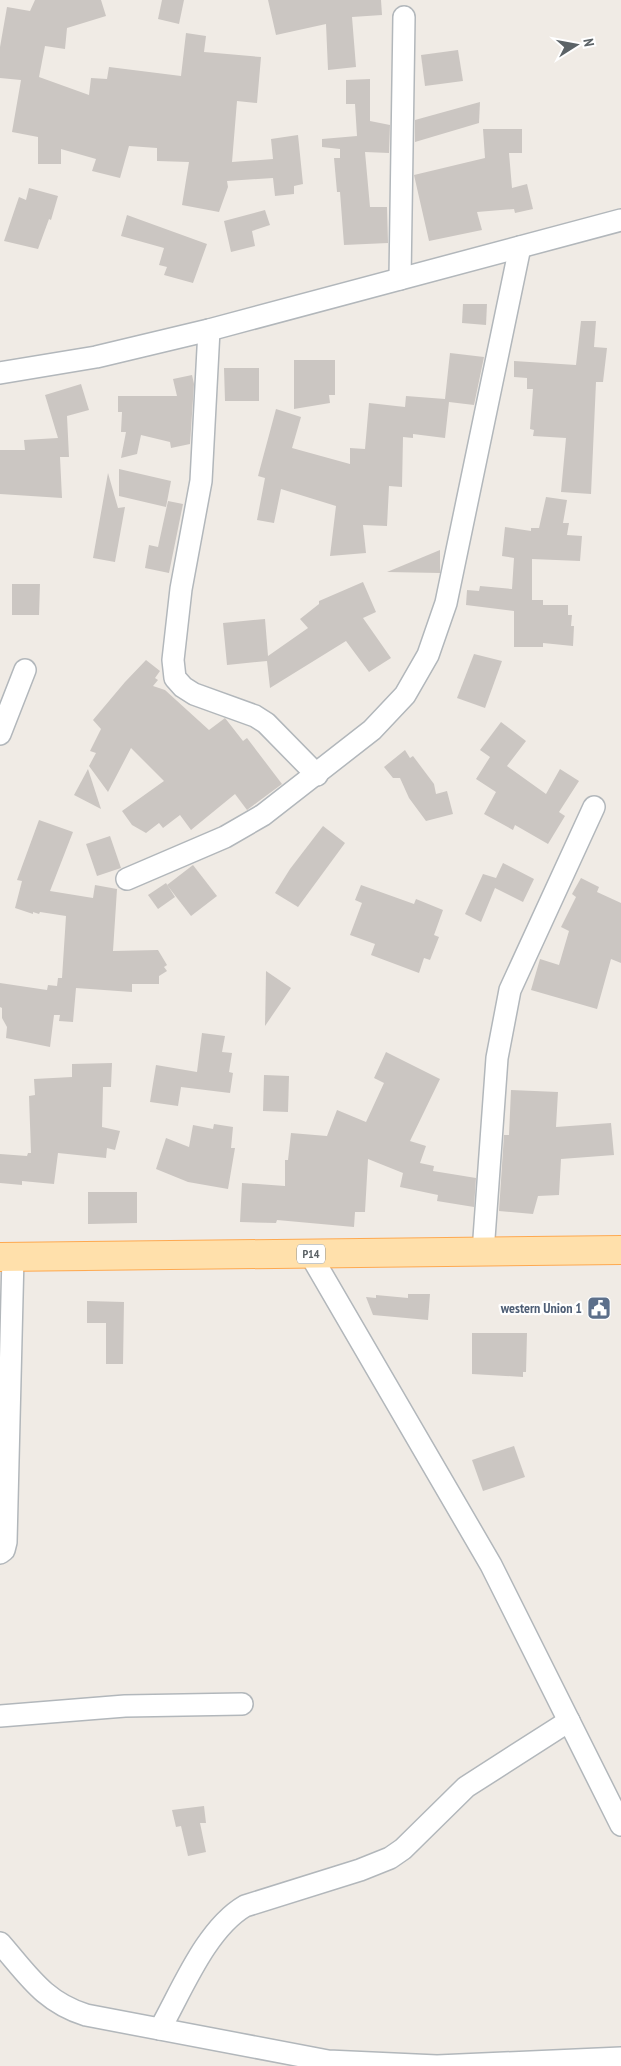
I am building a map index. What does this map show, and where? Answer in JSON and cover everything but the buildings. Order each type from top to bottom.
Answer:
[{"type":"main road","name":"P14","points":[[7,1257],[621,1250]]},
{"type":"street","points":[[400,279],[404,17]]},
{"type":"street","points":[[0,373],[96,357],[209,330],[621,220]]},
{"type":"street","points":[[127,879],[225,837],[263,815],[372,730],[405,695],[428,655],[446,603],[520,247]]},
{"type":"street","points":[[209,330],[201,481],[181,589],[173,660],[175,678],[183,687],[194,694],[255,716],[266,723],[317,774]]},
{"type":"street","points":[[0,734],[25,670]]},
{"type":"street","points":[[484,1252],[497,1058],[510,990],[594,807]]},
{"type":"street","points":[[310,1254],[491,1565],[621,1825]]},
{"type":"street","points":[[0,1553],[4,1550],[6,1542],[7,1257]]},
{"type":"street","points":[[0,1716],[125,1706],[242,1704]]},
{"type":"street","points":[[160,2029],[202,1954],[233,1913],[245,1906],[360,1870],[390,1858],[403,1849],[466,1787],[569,1721]]},
{"type":"street","points":[[0,1944],[40,1989],[66,2009],[86,2015],[328,2061],[437,2066],[621,2058]]},
{"type":"place","name":"western Union 1","points":[[599,1308]]}]
